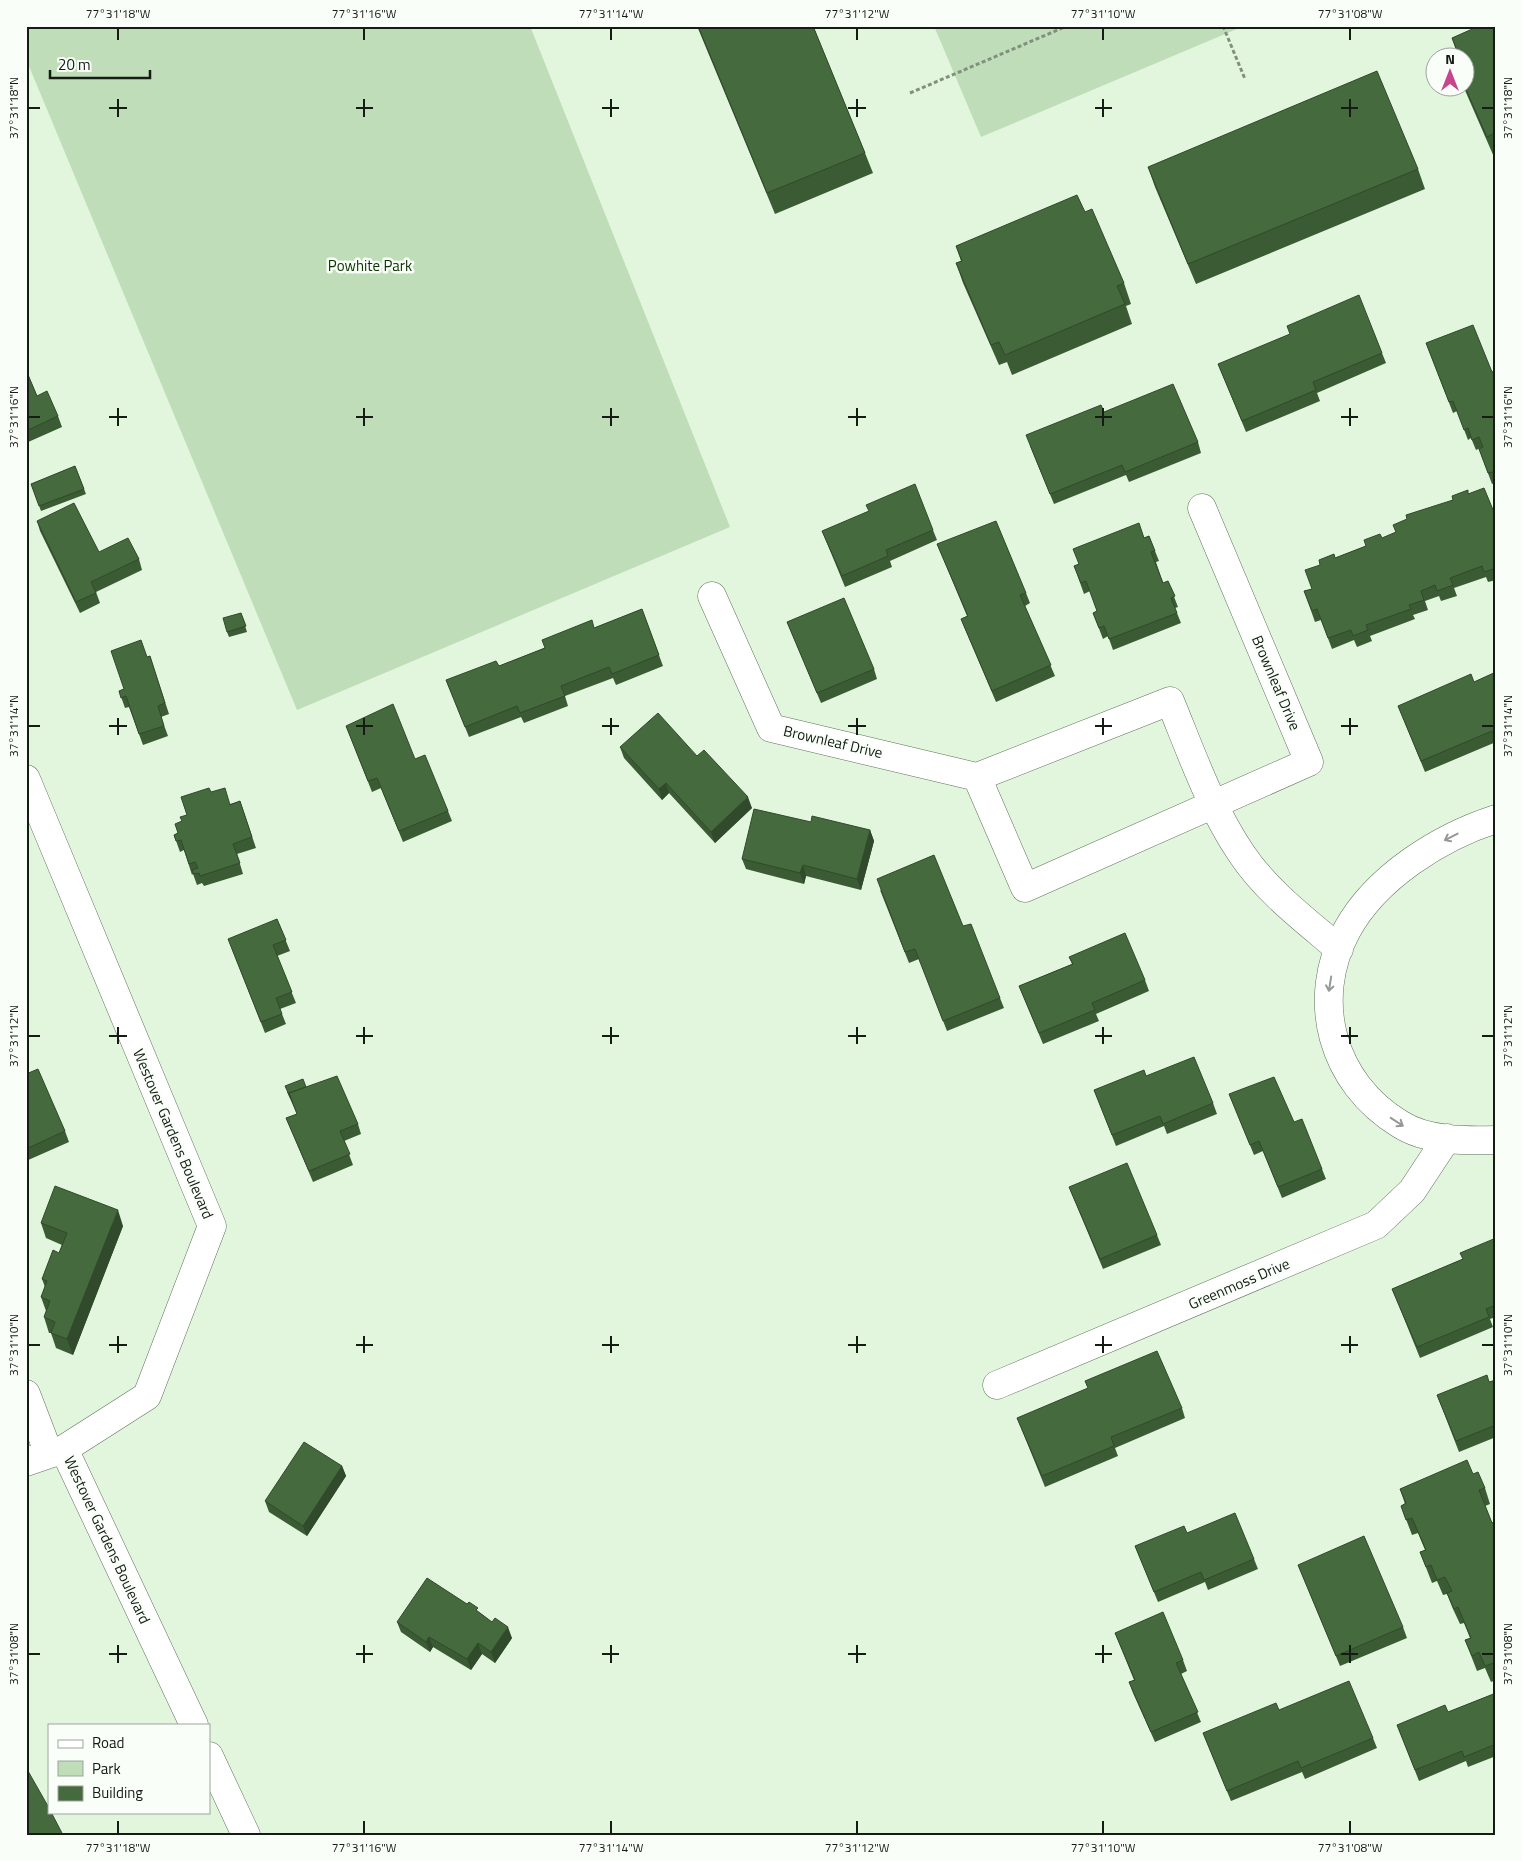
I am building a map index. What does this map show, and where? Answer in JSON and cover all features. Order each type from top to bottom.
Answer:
[{"type":"street","name":"Brownleaf Drive","points":[[712,596],[771,728],[977,777],[1025,888],[1214,806],[1309,762],[1202,508]]},
{"type":"street","points":[[977,777],[1170,701],[1214,806],[1240,853],[1253,870],[1297,913],[1339,949]]},
{"type":"street","name":"Westover Gardens Boulevard","points":[[26,779],[212,1226],[147,1396],[47,1455],[193,1724]]},
{"type":"street","points":[[1496,819],[1459,832],[1439,843],[1400,871],[1361,909],[1347,930],[1339,949],[1330,986],[1328,1007],[1329,1024],[1344,1065],[1357,1087],[1376,1107],[1400,1125],[1422,1134],[1447,1138],[1496,1140]]},
{"type":"street","name":"Greenmoss Drive","points":[[997,1385],[1376,1225],[1412,1191],[1447,1138]]},
{"type":"street","points":[[26,1394],[47,1455]]},
{"type":"street","points":[[210,1758],[246,1835]]},
{"type":"path","points":[[910,93],[1067,26]]},
{"type":"path","points":[[1223,26],[1245,79]]},
{"type":"green space","name":"Powhite Park","points":[[26,26],[530,26],[730,527],[297,710],[26,59]]},
{"type":"green space","points":[[934,26],[1244,26],[981,137]]},
{"type":"building","points":[[698,26],[813,26],[865,153],[767,193]]},
{"type":"building","points":[[1479,26],[1496,26],[1496,135],[1495,133],[1487,137],[1470,98],[1474,98],[1474,48],[1456,48],[1452,38]]},
{"type":"building","points":[[1377,71],[1418,169],[1188,264],[1148,167]]},
{"type":"building","points":[[1077,195],[1085,212],[1092,209],[1124,283],[1117,286],[1125,304],[1005,355],[999,342],[991,345],[956,263],[962,261],[956,246]]},
{"type":"building","points":[[1359,295],[1382,353],[1313,382],[1316,390],[1242,421],[1218,364],[1290,334],[1287,326]]},
{"type":"building","points":[[1473,325],[1492,372],[1496,370],[1496,478],[1493,472],[1488,473],[1479,449],[1483,447],[1479,437],[1472,440],[1468,428],[1464,430],[1453,401],[1449,402],[1426,343]]},
{"type":"building","points":[[26,370],[37,396],[47,391],[58,416],[26,431]]},
{"type":"building","points":[[1173,384],[1198,442],[1125,472],[1122,465],[1050,494],[1026,435],[1101,405],[1104,412]]},
{"type":"building","points":[[75,466],[84,489],[39,506],[31,484]]},
{"type":"building","points":[[915,484],[933,530],[886,550],[888,556],[842,576],[822,531],[869,511],[866,505]]},
{"type":"building","points":[[1484,488],[1496,517],[1496,568],[1484,572],[1482,566],[1450,578],[1453,585],[1437,591],[1435,585],[1421,591],[1424,600],[1409,605],[1411,609],[1366,625],[1368,630],[1353,636],[1351,630],[1328,638],[1317,609],[1312,611],[1304,591],[1312,589],[1305,570],[1320,565],[1319,560],[1334,554],[1335,558],[1366,546],[1364,540],[1380,534],[1382,538],[1396,532],[1393,525],[1407,519],[1406,515],[1453,500],[1452,496],[1468,490],[1468,494]]},
{"type":"building","points":[[74,503],[99,552],[128,538],[139,559],[91,582],[96,593],[76,602],[37,521]]},
{"type":"building","points":[[996,521],[1026,593],[1020,595],[1051,665],[992,691],[961,619],[968,616],[937,544]]},
{"type":"building","points":[[1139,523],[1144,538],[1149,536],[1155,551],[1151,552],[1163,583],[1168,581],[1175,596],[1171,598],[1177,613],[1109,639],[1104,626],[1099,628],[1093,613],[1097,611],[1086,581],[1081,583],[1074,566],[1079,564],[1073,549]]},
{"type":"building","points":[[844,598],[874,669],[817,693],[787,622]]},
{"type":"building","points":[[642,609],[659,655],[612,674],[609,667],[561,686],[565,696],[520,713],[517,706],[465,727],[446,680],[496,661],[499,666],[545,648],[542,640],[592,620],[594,628]]},
{"type":"building","points":[[241,613],[246,626],[227,632],[223,618]]},
{"type":"building","points":[[141,640],[147,657],[150,656],[165,703],[158,706],[164,726],[139,734],[126,696],[121,698],[119,691],[124,689],[111,651]]},
{"type":"building","points":[[1496,672],[1496,739],[1492,731],[1421,761],[1398,706],[1471,674],[1474,682]]},
{"type":"building","points":[[393,704],[415,759],[425,755],[448,811],[399,831],[377,778],[368,781],[346,726]]},
{"type":"building","points":[[658,713],[697,756],[704,750],[748,797],[711,832],[666,783],[659,789],[620,747]]},
{"type":"building","points":[[209,788],[211,792],[225,788],[230,805],[240,801],[252,837],[233,844],[240,863],[200,876],[199,873],[194,874],[192,870],[198,868],[195,862],[189,864],[181,840],[176,841],[174,835],[178,833],[175,824],[182,821],[180,817],[187,815],[181,797]]},
{"type":"building","points":[[754,809],[811,822],[812,816],[870,830],[857,879],[803,865],[800,873],[742,859]]},
{"type":"building","points":[[934,855],[963,926],[971,924],[1000,998],[943,1021],[915,949],[905,952],[877,879]]},
{"type":"building","points":[[277,919],[286,940],[273,945],[292,992],[276,998],[282,1014],[261,1022],[228,939]]},
{"type":"building","points":[[1125,933],[1145,980],[1092,1003],[1095,1010],[1039,1033],[1019,986],[1073,964],[1069,957]]},
{"type":"building","points":[[1194,1057],[1213,1103],[1163,1124],[1160,1116],[1112,1135],[1094,1090],[1144,1070],[1146,1076]]},
{"type":"building","points":[[38,1069],[65,1131],[26,1149],[26,1074]]},
{"type":"building","points":[[337,1076],[358,1124],[340,1131],[350,1154],[309,1171],[286,1118],[297,1114],[289,1093]]},
{"type":"building","points":[[1274,1077],[1294,1122],[1302,1119],[1322,1169],[1278,1187],[1259,1141],[1250,1145],[1229,1094]]},
{"type":"building","points":[[303,1079],[306,1087],[289,1093],[291,1099],[285,1086]]},
{"type":"building","points":[[1127,1163],[1157,1235],[1100,1259],[1069,1187]]},
{"type":"building","points":[[55,1186],[118,1210],[67,1339],[51,1333],[55,1322],[44,1317],[50,1301],[41,1297],[47,1281],[42,1279],[53,1250],[59,1253],[67,1233],[41,1223]]},
{"type":"building","points":[[1496,1238],[1496,1305],[1486,1309],[1489,1317],[1417,1347],[1392,1289],[1463,1259],[1460,1253]]},
{"type":"building","points":[[1157,1351],[1182,1408],[1111,1437],[1114,1446],[1042,1476],[1017,1418],[1088,1388],[1085,1381]]},
{"type":"building","points":[[1487,1375],[1489,1382],[1496,1380],[1496,1425],[1456,1441],[1437,1395]]},
{"type":"building","points":[[304,1442],[342,1466],[303,1526],[265,1501]]},
{"type":"building","points":[[1467,1460],[1473,1474],[1478,1472],[1485,1488],[1479,1490],[1492,1523],[1496,1521],[1496,1662],[1485,1666],[1479,1652],[1472,1656],[1465,1640],[1471,1638],[1458,1607],[1454,1609],[1447,1593],[1452,1591],[1445,1577],[1437,1580],[1431,1565],[1426,1567],[1420,1552],[1426,1550],[1412,1518],[1406,1520],[1401,1506],[1406,1503],[1400,1489]]},
{"type":"building","points":[[1235,1513],[1254,1559],[1204,1580],[1201,1572],[1154,1592],[1135,1546],[1184,1526],[1187,1533]]},
{"type":"building","points":[[1364,1536],[1403,1627],[1336,1656],[1298,1565]]},
{"type":"building","points":[[427,1578],[467,1604],[469,1602],[478,1608],[476,1610],[492,1622],[495,1618],[508,1627],[491,1652],[478,1643],[467,1659],[429,1637],[426,1642],[397,1622]]},
{"type":"building","points":[[1163,1612],[1183,1660],[1176,1663],[1198,1712],[1151,1732],[1129,1682],[1135,1680],[1115,1633]]},
{"type":"building","points":[[1349,1681],[1373,1738],[1301,1768],[1298,1761],[1227,1791],[1203,1733],[1276,1703],[1279,1710]]},
{"type":"building","points":[[1496,1693],[1496,1744],[1464,1757],[1462,1751],[1415,1770],[1397,1725],[1445,1705],[1448,1712]]},
{"type":"building","points":[[28,1771],[48,1806],[48,1814],[52,1814],[63,1835],[26,1835],[26,1772]]}]
